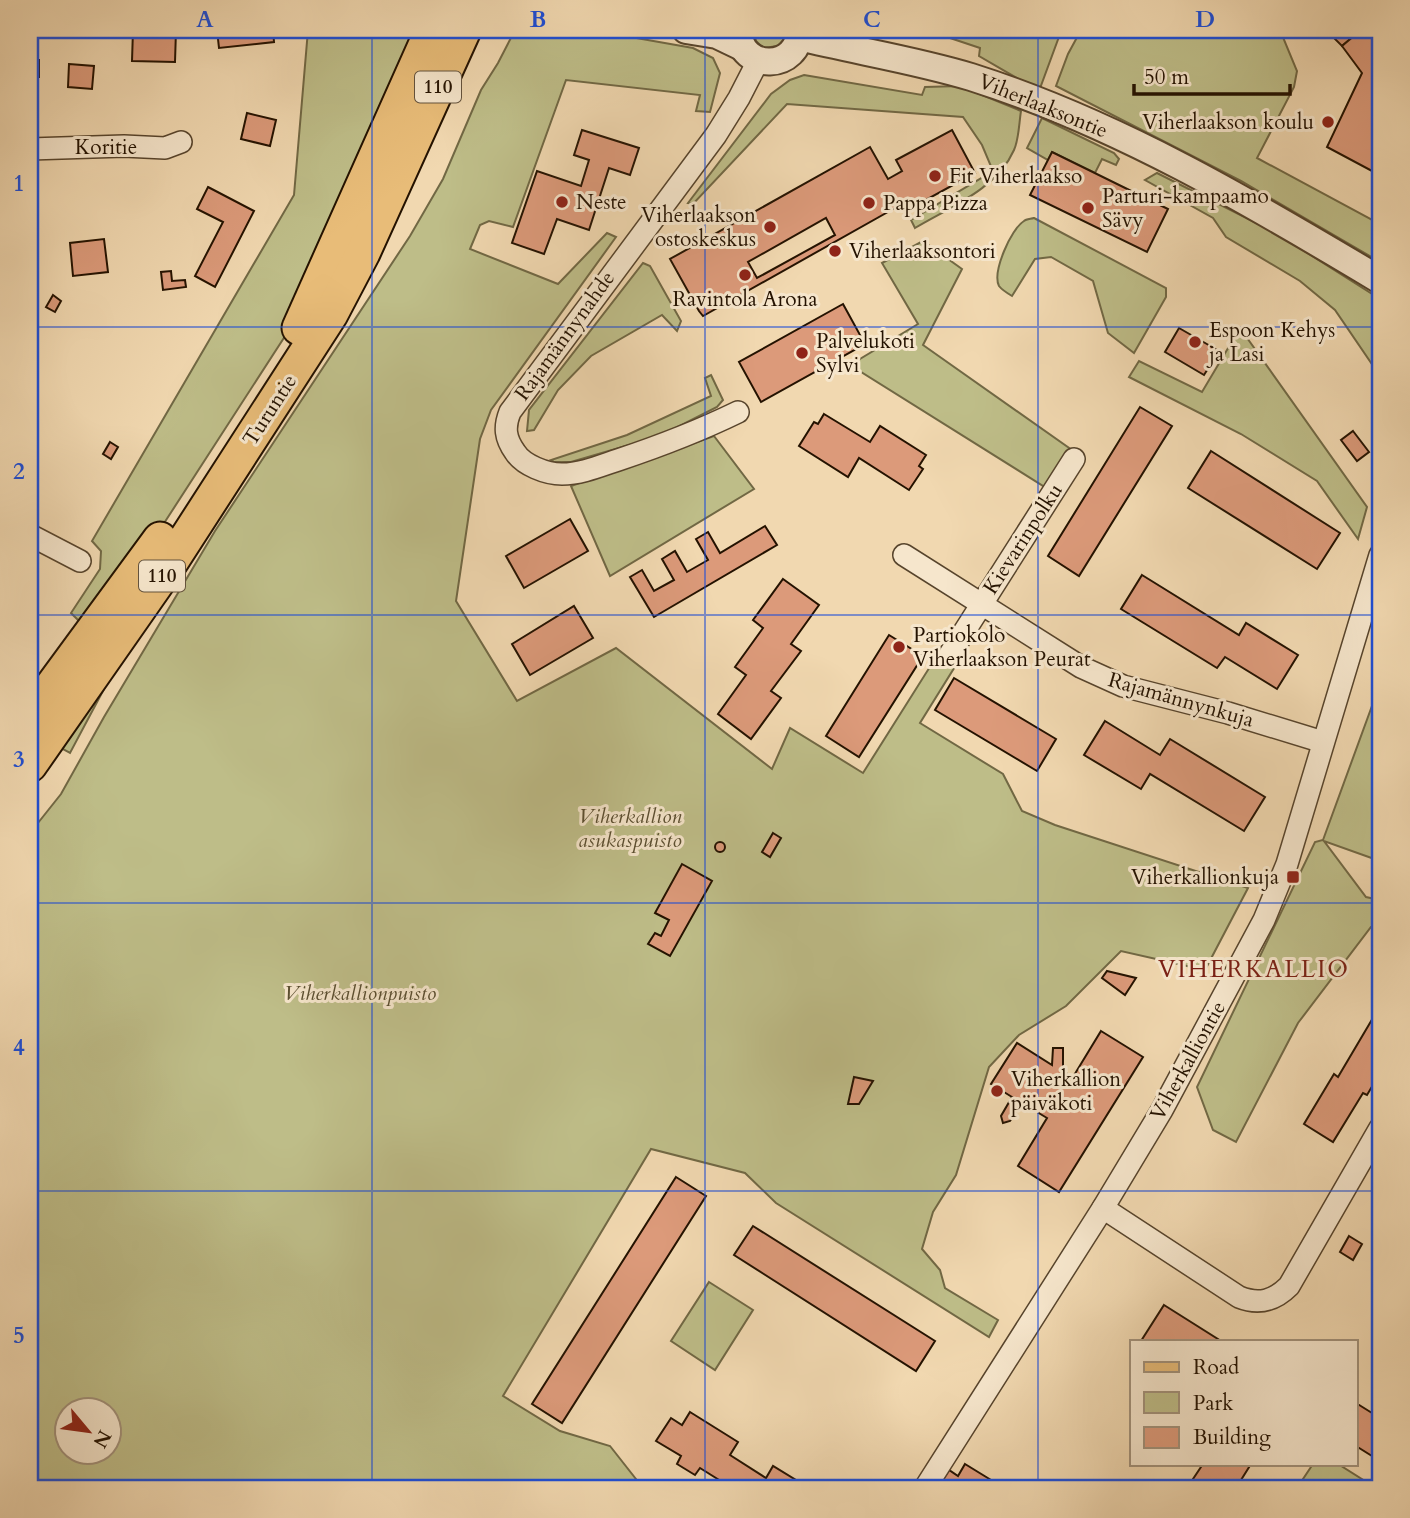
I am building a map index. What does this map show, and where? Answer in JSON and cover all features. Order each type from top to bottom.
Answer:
[{"type":"main road","name":"Turuntie","points":[[30,716],[143,564],[274,375],[307,314],[432,30]]},
{"type":"main road","name":"Turuntie","points":[[30,765],[162,576],[331,314],[363,253],[464,30]]},
{"type":"street","points":[[686,30],[717,35],[746,46],[772,62],[783,59],[795,49],[799,34]]},
{"type":"street","name":"Viherlaaksontie","points":[[799,34],[957,74],[1034,100],[1098,127],[1283,222],[1380,280]]},
{"type":"street","name":"Rajamännynahde","points":[[738,412],[688,436],[587,470],[563,474],[550,473],[518,457],[506,435],[506,422],[510,412],[716,135],[739,98],[746,46]]},
{"type":"street","name":"Koritie","points":[[30,149],[124,146],[164,148],[181,142]]},
{"type":"street","name":"Kievarinpolku","points":[[950,654],[1074,459]]},
{"type":"street","points":[[30,535],[80,561]]},
{"type":"street","name":"Rajamännynkuja","points":[[904,555],[1081,667],[1123,686],[1323,742]]},
{"type":"street","name":"Viherkalliontie","points":[[925,1488],[1162,1110],[1264,920],[1287,864],[1380,555]]},
{"type":"street","points":[[1103,1208],[1238,1297],[1264,1302],[1279,1296],[1289,1286],[1380,1128]]},
{"type":"green space","points":[[308,30],[419,30],[289,330],[148,548],[86,628],[71,613],[100,569],[101,551],[92,541],[294,195]]},
{"type":"green space","name":"Viherkallionpuisto","points":[[515,30],[591,30],[693,48],[713,58],[720,73],[710,112],[696,111],[700,95],[566,80],[513,227],[489,221],[480,225],[470,249],[558,284],[607,233],[616,237],[491,410],[480,439],[456,601],[517,701],[616,648],[772,769],[790,728],[863,773],[938,654],[956,665],[920,723],[1003,774],[1022,811],[1055,825],[1248,888],[1205,970],[1121,951],[1066,1006],[1019,1035],[989,1067],[956,1175],[933,1212],[922,1249],[940,1270],[945,1288],[998,1320],[989,1337],[776,1203],[745,1173],[651,1149],[503,1396],[560,1431],[610,1446],[643,1488],[30,1488],[30,833],[61,794],[215,531],[410,236],[443,179],[481,90]]},
{"type":"green space","points":[[754,30],[784,30],[784,39],[778,46],[763,48],[756,41]]},
{"type":"green space","points":[[926,30],[1056,30],[1060,34],[1039,91],[979,56],[980,48]]},
{"type":"green space","points":[[1081,30],[1280,30],[1297,71],[1294,87],[1257,158],[1380,224],[1380,262],[1241,181],[1056,86]]},
{"type":"green space","points":[[804,75],[922,95],[925,87],[960,86],[1021,111],[1016,146],[1006,164],[984,186],[915,228],[911,220],[993,171],[982,145],[963,117],[787,104],[693,204],[688,203],[771,94],[790,80]]},
{"type":"green space","points":[[1042,118],[1114,153],[1119,159],[1116,165],[1102,159],[1095,173],[1052,152],[1048,160],[1027,148]]},
{"type":"green space","points":[[1157,173],[1276,233],[1380,299],[1380,376],[1335,310],[1300,281],[1226,237],[1213,218],[1145,180]]},
{"type":"green space","points":[[1034,218],[1166,288],[1166,297],[1134,353],[1108,333],[1093,281],[1051,257],[1035,259],[1012,296],[999,286],[1000,261],[1009,241],[1025,220]]},
{"type":"green space","points":[[923,241],[962,269],[923,345],[1072,450],[1048,489],[850,365],[918,324],[882,263]]},
{"type":"green space","points":[[643,263],[650,266],[681,321],[677,331],[662,315],[591,356],[558,390],[534,430],[527,431],[529,410]]},
{"type":"green space","points":[[1240,328],[1367,507],[1358,539],[1317,481],[1241,434],[1129,377],[1139,361],[1202,392]]},
{"type":"green space","points":[[711,375],[723,400],[717,407],[660,436],[571,462],[551,460],[627,435],[711,396],[705,378]]},
{"type":"green space","points":[[714,436],[754,489],[610,576],[571,486]]},
{"type":"green space","points":[[112,674],[70,753],[59,747]]},
{"type":"green space","points":[[1380,684],[1380,861],[1324,841],[1366,897],[1380,900],[1380,925],[1371,927],[1298,1023],[1236,1142],[1213,1130],[1197,1087],[1315,842],[1323,840]]},
{"type":"green space","points":[[709,1282],[753,1310],[715,1370],[671,1341]]},
{"type":"green space","points":[[1312,1466],[1341,1466],[1376,1488],[1297,1488]]},
{"type":"building","points":[[133,30],[176,30],[175,62],[132,61]]},
{"type":"building","points":[[217,30],[273,30],[274,42],[219,48]]},
{"type":"building","points":[[1326,30],[1361,30],[1342,46]]},
{"type":"building","points":[[1361,30],[1380,30],[1380,194],[1374,172],[1327,147],[1362,73],[1342,46]]},
{"type":"building","points":[[30,60],[39,60],[39,77],[30,77]]},
{"type":"building","points":[[69,64],[94,66],[92,89],[68,87]]},
{"type":"building","points":[[247,113],[276,120],[270,146],[241,139]]},
{"type":"building","name":"Neste","points":[[582,130],[639,148],[630,175],[609,168],[589,230],[557,219],[544,254],[512,243],[537,171],[581,186],[589,160],[574,155]]},
{"type":"building","name":"Viherlaakson ostoskeskus","points":[[952,130],[975,173],[915,206],[911,199],[703,316],[699,311],[670,259],[870,147],[888,179],[902,171],[896,160]],"holes":[[[826,218],[835,235],[757,278],[748,262]]]},
{"type":"building","points":[[1052,152],[1168,209],[1147,252],[1030,195]]},
{"type":"building","points":[[208,187],[254,211],[215,287],[195,276],[223,222],[197,209]]},
{"type":"building","points":[[104,239],[108,272],[73,276],[70,243]]},
{"type":"building","points":[[171,271],[172,281],[185,280],[186,287],[163,290],[161,272]]},
{"type":"building","points":[[53,295],[61,301],[55,312],[46,307]]},
{"type":"building","name":"Palvelukoti Sylvi","points":[[843,304],[865,344],[761,402],[739,362]]},
{"type":"building","points":[[1179,328],[1219,351],[1204,375],[1165,352]]},
{"type":"building","points":[[1140,407],[1172,426],[1079,576],[1048,556]]},
{"type":"building","points":[[824,414],[870,442],[880,426],[926,455],[919,466],[923,469],[909,490],[859,458],[848,477],[799,446],[814,422],[818,424]]},
{"type":"building","points":[[1353,431],[1369,452],[1357,461],[1341,440]]},
{"type":"building","points":[[110,442],[118,447],[111,459],[103,454]]},
{"type":"building","points":[[1211,451],[1340,533],[1317,569],[1188,488]]},
{"type":"building","points":[[570,519],[588,551],[524,588],[506,556]]},
{"type":"building","points":[[765,526],[777,545],[654,617],[630,577],[642,570],[654,591],[674,580],[662,559],[675,551],[687,572],[708,560],[696,539],[708,532],[720,553]]},
{"type":"building","points":[[1142,575],[1239,635],[1246,623],[1298,655],[1277,689],[1225,657],[1217,668],[1121,609]]},
{"type":"building","points":[[783,579],[819,605],[791,644],[801,651],[771,691],[781,698],[751,739],[718,714],[746,675],[735,667],[763,628],[753,620]]},
{"type":"building","points":[[574,606],[593,638],[530,675],[512,644]]},
{"type":"building","points":[[889,635],[923,656],[859,757],[826,736]]},
{"type":"building","points":[[954,678],[1056,739],[1037,771],[935,710]]},
{"type":"building","points":[[1105,721],[1160,755],[1170,739],[1265,797],[1244,831],[1150,774],[1141,789],[1084,755]]},
{"type":"building","points":[[773,833],[781,838],[770,857],[762,852]]},
{"type":"building","points":[[720,842],[725,847],[720,852],[715,847]]},
{"type":"building","points":[[682,864],[712,881],[670,956],[648,944],[655,933],[661,936],[669,920],[655,913]]},
{"type":"building","points":[[1107,971],[1136,978],[1125,995],[1102,978]]},
{"type":"building","points":[[1380,1006],[1380,1073],[1367,1095],[1363,1093],[1333,1142],[1304,1124],[1334,1074],[1338,1077]]},
{"type":"building","points":[[1101,1031],[1143,1057],[1059,1192],[1018,1166],[1047,1118],[1022,1103],[1010,1121],[1003,1123],[1001,1116],[1012,1097],[991,1084],[1017,1043],[1052,1065],[1053,1048],[1063,1048],[1063,1071],[1073,1077]]},
{"type":"building","points":[[854,1077],[873,1081],[859,1104],[848,1104]]},
{"type":"building","points":[[676,1177],[706,1196],[562,1423],[532,1404]]},
{"type":"building","points":[[753,1226],[935,1341],[916,1371],[734,1255]]},
{"type":"building","points":[[1349,1236],[1362,1244],[1353,1260],[1340,1252]]},
{"type":"building","points":[[1164,1305],[1219,1340],[1142,1340]]},
{"type":"building","points":[[1358,1404],[1380,1418],[1380,1461],[1358,1447]]},
{"type":"building","points":[[690,1412],[738,1442],[730,1455],[766,1478],[773,1466],[809,1488],[732,1488],[700,1468],[695,1475],[677,1464],[681,1456],[656,1441],[671,1418],[682,1425]]},
{"type":"building","points":[[965,1464],[1004,1488],[937,1488],[949,1470],[958,1476]]},
{"type":"building","points":[[1202,1466],[1250,1466],[1236,1488],[1187,1488]]},
{"type":"place","name":"Viherlaakson koulu","points":[[1328,122]]},
{"type":"place","name":"Fit Viherlaakso","points":[[935,176]]},
{"type":"place","name":"Neste","points":[[562,202]]},
{"type":"place","name":"Pappa Pizza","points":[[869,203]]},
{"type":"place","name":"Parturi-kampaamo Sävy","points":[[1088,208]]},
{"type":"place","name":"Viherlaakson ostoskeskus","points":[[770,227]]},
{"type":"place","name":"Viherlaaksontori","points":[[835,251]]},
{"type":"place","name":"Ravintola Arona","points":[[745,275]]},
{"type":"place","name":"Espoon Kehys ja Lasi","points":[[1195,342]]},
{"type":"place","name":"Palvelukoti Sylvi","points":[[802,353]]},
{"type":"place","name":"Partiokolo Viherlaakson Peurat","points":[[899,647]]},
{"type":"place","name":"Viherkallionkuja","points":[[1293,877]]},
{"type":"place","name":"Viherkallion päiväkoti","points":[[997,1091]]},
{"type":"district","name":"VIHERKALLIO","points":[[1254,969]]},
{"type":"park label","name":"Viherkallion asukaspuisto","points":[[630,828]]}]
